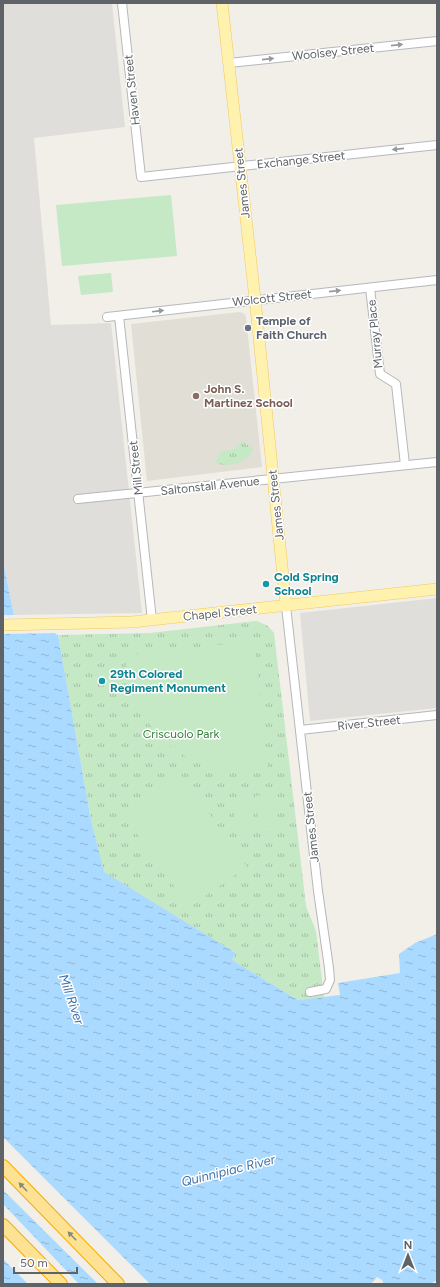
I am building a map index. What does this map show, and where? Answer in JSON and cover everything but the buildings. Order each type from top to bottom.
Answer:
[{"type":"highway","points":[[3,1166],[118,1284]]},
{"type":"highway","points":[[3,1225],[61,1284]]},
{"type":"main road","name":"James Street","points":[[222,3],[274,479],[286,606]]},
{"type":"main road","name":"Chapel Street","points":[[3,625],[152,620],[437,589]]},
{"type":"street","name":"Haven Street","points":[[122,3],[141,177]]},
{"type":"street","name":"Woolsey Street","points":[[229,63],[437,41]]},
{"type":"street","name":"Exchange Street","points":[[141,177],[437,145]]},
{"type":"street","name":"Wolcott Street","points":[[107,317],[437,280]]},
{"type":"street","name":"Murray Place","points":[[370,288],[380,374],[396,384],[405,465]]},
{"type":"street","name":"Mill Street","points":[[119,316],[152,620]]},
{"type":"street","name":"Saltonstall Avenue","points":[[78,499],[437,462]]},
{"type":"street","name":"James Street","points":[[286,606],[318,891],[330,980],[326,989],[310,992]]},
{"type":"street","name":"River Street","points":[[300,730],[437,715]]},
{"type":"shaded area","points":[[3,3],[112,3],[125,127],[34,138],[51,325],[111,323],[142,613],[14,615],[3,562]]},
{"type":"shaded area","name":"John S. Martinez School","points":[[240,312],[245,314],[246,318],[262,467],[147,481],[131,324]]},
{"type":"shaded area","points":[[437,598],[437,708],[310,721],[300,613]]},
{"type":"green space","points":[[171,195],[177,256],[62,266],[56,205]]},
{"type":"green space","points":[[111,273],[113,292],[81,295],[78,276]]},
{"type":"green space","points":[[242,441],[253,449],[247,458],[237,463],[226,465],[215,463],[221,451],[233,450]]},
{"type":"green space","name":"Criscuolo Park","points":[[257,621],[268,626],[274,633],[306,906],[316,931],[324,997],[298,1000],[232,960],[236,953],[103,872],[91,820],[58,635],[150,633]]},
{"type":"green space","points":[[246,642],[255,649],[268,772],[243,772],[217,769],[189,759],[178,752],[158,734],[149,723],[136,700],[128,676],[125,655]]},
{"type":"green space","points":[[180,773],[247,867],[189,907],[122,813]]},
{"type":"green space","points":[[274,794],[278,826],[259,828],[255,796]]},
{"type":"green space","points":[[251,796],[255,828],[236,830],[232,798]]},
{"type":"water","points":[[3,562],[14,615],[58,635],[91,820],[104,872],[236,953],[232,960],[298,1000],[340,995],[338,983],[400,973],[399,954],[415,943],[437,934],[437,1280],[430,1284],[384,1284],[382,1280],[377,1277],[371,1284],[3,1284]]},
{"type":"pier","points":[[3,615],[19,615],[57,633],[3,634]]},
{"type":"pier","points":[[3,1137],[150,1284],[98,1284],[3,1190]]},
{"type":"pier","points":[[3,1204],[79,1284],[28,1284],[3,1259]]},
{"type":"place","name":"Temple of Faith Church","points":[[248,328]]},
{"type":"place","name":"John S. Martinez School","points":[[196,396]]},
{"type":"place","name":"Cold Spring School","points":[[266,584]]},
{"type":"place","name":"29th Colored Regiment Monument","points":[[102,681]]},
{"type":"water label","name":"Mill River","points":[[72,999]]},
{"type":"water label","name":"Quinnipiac River","points":[[228,1170]]}]
